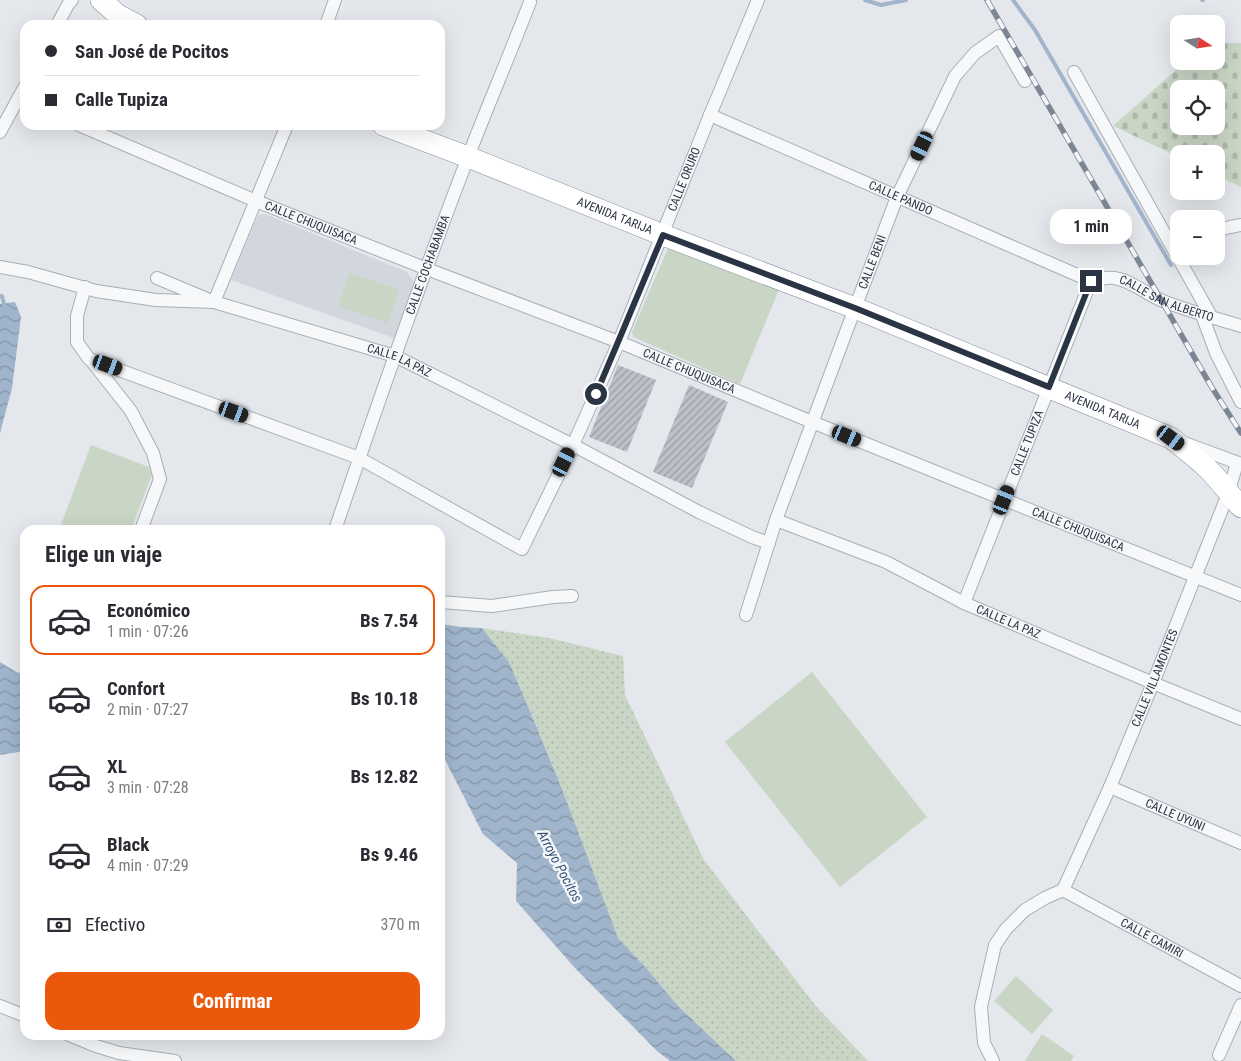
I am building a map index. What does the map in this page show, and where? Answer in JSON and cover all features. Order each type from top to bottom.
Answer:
[{"type":"highway","points":[[101,0],[118,15],[128,20]]},
{"type":"highway","name":"AVENIDA TARIJA","points":[[396,130],[855,308],[1171,438],[1200,461],[1235,500]]},
{"type":"street","points":[[328,20],[335,0]]},
{"type":"street","name":"CALLE ORURO","points":[[359,458],[522,549],[573,445],[618,342],[758,0]]},
{"type":"street","points":[[59,20],[68,1]]},
{"type":"street","name":"CALLE COCHABAMBA","points":[[336,525],[426,269],[468,157],[530,2]]},
{"type":"street","name":"CALLE BENI","points":[[746,615],[776,520],[897,198],[955,76],[975,53],[999,36],[1025,81]]},
{"type":"street","points":[[1074,72],[1170,237]]},
{"type":"street","points":[[0,132],[20,103]]},
{"type":"street","name":"CALLE PANDO","points":[[710,116],[1091,281]]},
{"type":"street","name":"CALLE CHUQUISACA","points":[[91,130],[256,201],[426,269],[618,342],[1241,596]]},
{"type":"street","points":[[157,278],[214,302],[285,130]]},
{"type":"street","points":[[1225,228],[1241,225]]},
{"type":"street","points":[[1184,265],[1207,316],[1216,353],[1241,402]]},
{"type":"street","name":"CALLE LA PAZ","points":[[0,267],[28,272],[96,291],[156,300],[214,302],[395,356],[573,445],[699,512],[769,544]]},
{"type":"street","name":"CALLE SAN ALBERTO","points":[[1091,281],[1100,278],[1115,278],[1162,301],[1241,326]]},
{"type":"street","name":"CALLE TUPIZA","points":[[964,603],[1091,281]]},
{"type":"street","points":[[84,287],[77,316],[76,342],[131,411],[153,453],[160,479],[143,525]]},
{"type":"street","points":[[89,359],[359,458]]},
{"type":"street","points":[[1171,438],[1239,463]]},
{"type":"street","name":"CALLE VILLAMONTES","points":[[1063,890],[1110,787],[1196,578],[1235,500],[1239,463]]},
{"type":"street","name":"CALLE LA PAZ","points":[[776,520],[886,562],[964,603],[1241,719]]},
{"type":"street","points":[[445,602],[492,606],[572,596]]},
{"type":"street","name":"CALLE UYUNI","points":[[1110,787],[1241,843]]},
{"type":"street","points":[[993,1061],[984,1043],[981,1007],[995,945],[1006,929],[1026,910],[1045,898],[1063,890]]},
{"type":"street","name":"CALLE CAMIRI","points":[[1063,890],[1241,986]]},
{"type":"street","points":[[1219,1055],[1241,1005]]},
{"type":"street","points":[[0,1006],[20,1014]]},
{"type":"street","points":[[81,1040],[128,1058],[175,1061]]},
{"type":"shaded area","points":[[265,214],[407,272],[414,282],[394,338],[231,280],[258,215]]},
{"type":"green space","points":[[1225,43],[1241,43],[1241,187],[1225,179],[1225,145],[1170,145],[1170,153],[1113,126],[1176,70],[1225,70]]},
{"type":"green space","points":[[669,246],[780,287],[740,384],[633,337],[632,332]]},
{"type":"green space","points":[[350,273],[399,290],[388,323],[338,306]]},
{"type":"green space","points":[[91,445],[154,469],[133,525],[61,525]]},
{"type":"green space","points":[[482,628],[549,638],[623,656],[625,695],[704,860],[815,1005],[868,1061],[736,1061],[679,1007],[618,938],[562,789],[509,662]]},
{"type":"green space","points":[[812,672],[927,817],[840,887],[725,742]]},
{"type":"green space","points":[[1016,976],[1053,1010],[1032,1034],[994,1001]]},
{"type":"green space","points":[[1042,1034],[1074,1056],[1071,1061],[1025,1061]]},
{"type":"water","points":[[15,302],[21,317],[12,388],[0,433],[0,304]]},
{"type":"water","points":[[445,625],[482,628],[509,662],[562,789],[618,938],[679,1007],[736,1061],[670,1061],[657,1051],[575,968],[516,901],[517,863],[483,834],[445,760]]},
{"type":"water","points":[[0,662],[20,673],[20,752],[0,755]]},
{"type":"building","points":[[618,365],[656,380],[627,452],[589,437]]},
{"type":"building","points":[[689,385],[728,402],[692,488],[653,472]]},
{"type":"waterway","points":[[865,0],[881,5],[906,0]]},
{"type":"waterway","points":[[1013,0],[1035,30],[1170,263]]},
{"type":"waterway","name":"Arroyo Pocitos","points":[[0,296],[2,296],[5,308]]},
{"type":"railway","points":[[987,0],[1211,386],[1241,433]]},
{"type":"route","points":[[596,394],[663,235],[855,308],[1049,387],[1091,281]]}]
